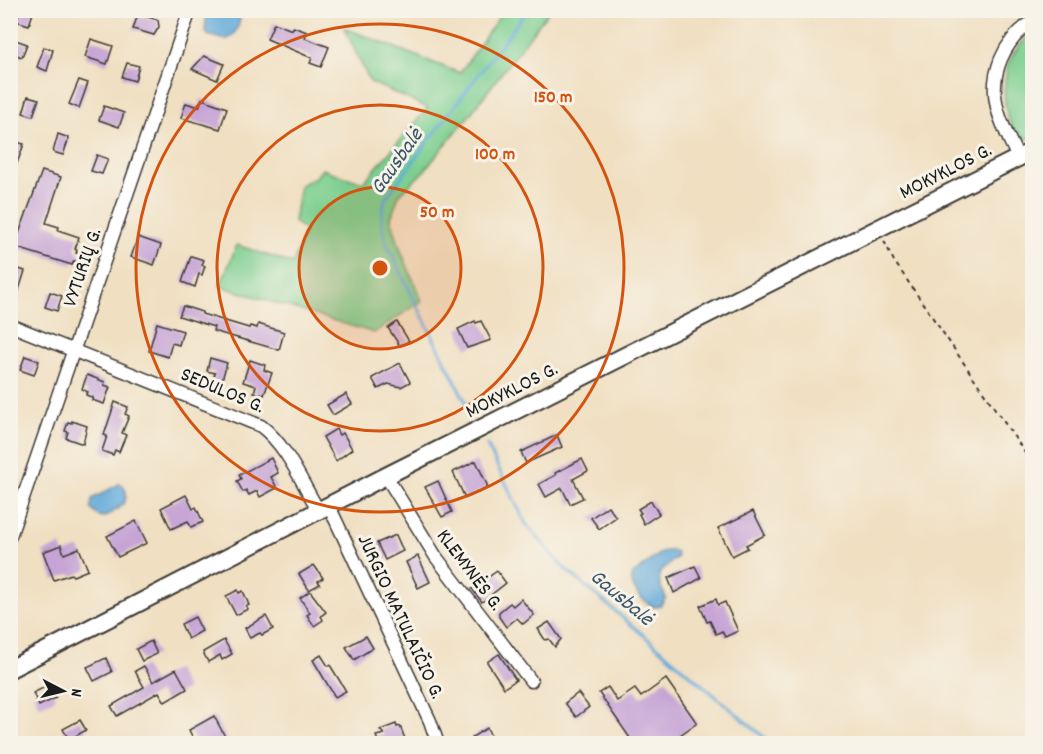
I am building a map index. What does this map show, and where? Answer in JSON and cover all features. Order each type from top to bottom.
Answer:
[{"type":"main road","name":"MOKYKLOS G.","points":[[10,669],[386,476],[1025,155]]},
{"type":"street","name":"VYTURIŲ G.","points":[[10,536],[190,10]]},
{"type":"street","points":[[1025,155],[999,115],[995,84],[999,63],[1009,44],[1032,22]]},
{"type":"street","name":"SEDULOS G.","points":[[10,325],[261,426],[271,433],[282,447],[324,508]]},
{"type":"street","name":"KLEMYNĖS G.","points":[[386,476],[436,557],[531,681]]},
{"type":"street","name":"JURGIO MATULAIČIO G.","points":[[324,508],[425,710],[438,744]]},
{"type":"path","points":[[878,228],[894,261],[1032,463]]},
{"type":"path","points":[[1028,456],[1032,454]]},
{"type":"green space","points":[[503,11],[549,11],[424,171],[399,195],[391,218],[401,251],[422,301],[374,333],[220,286],[237,245],[293,264],[305,230],[294,222],[300,185],[316,177],[322,169],[363,183],[428,108],[370,82],[344,28],[460,73]]},
{"type":"green space","points":[[1032,32],[1032,139],[1021,136],[1014,129],[1008,119],[1004,93],[1007,68],[1011,58]]},
{"type":"water","points":[[207,11],[240,11],[236,32],[226,40],[208,35],[205,31]]},
{"type":"water","points":[[119,484],[123,485],[126,491],[123,504],[105,517],[98,516],[91,509],[92,499]]},
{"type":"water","points":[[669,550],[676,552],[677,557],[659,573],[660,585],[666,598],[660,606],[655,607],[638,594],[632,584],[632,575],[659,554]]},
{"type":"building","points":[[20,10],[34,10],[29,25],[16,21]]},
{"type":"building","points":[[138,14],[158,20],[159,27],[154,35],[133,29]]},
{"type":"building","points":[[274,23],[292,30],[293,27],[307,32],[305,38],[329,47],[321,67],[310,63],[312,58],[267,39]]},
{"type":"building","points":[[10,38],[27,44],[22,57],[10,53]]},
{"type":"building","points":[[91,39],[113,46],[107,64],[85,57]]},
{"type":"building","points":[[44,47],[53,50],[47,71],[37,67]]},
{"type":"building","points":[[204,56],[224,64],[217,80],[192,69]]},
{"type":"building","points":[[127,63],[139,66],[135,81],[122,77]]},
{"type":"building","points":[[79,80],[88,83],[79,108],[69,104]]},
{"type":"building","points":[[28,96],[39,99],[33,116],[23,113]]},
{"type":"building","points":[[202,99],[227,108],[220,129],[181,118],[186,103],[199,107]]},
{"type":"building","points":[[104,106],[124,113],[119,127],[99,120]]},
{"type":"building","points":[[58,134],[69,138],[63,155],[53,152]]},
{"type":"building","points":[[12,141],[24,144],[12,177],[10,177]]},
{"type":"building","points":[[97,155],[108,159],[102,174],[91,171]]},
{"type":"building","points":[[42,171],[61,177],[46,223],[79,237],[75,249],[76,253],[83,255],[80,263],[74,261],[72,265],[14,247]]},
{"type":"building","points":[[138,237],[161,245],[154,265],[131,257]]},
{"type":"building","points":[[191,256],[204,260],[202,265],[205,266],[202,275],[199,274],[195,287],[182,282]]},
{"type":"building","points":[[16,268],[25,271],[18,293],[10,290],[10,283]]},
{"type":"building","points":[[50,292],[62,296],[57,311],[45,307]]},
{"type":"building","points":[[183,306],[249,328],[250,326],[257,328],[258,324],[284,332],[279,350],[213,331],[214,327],[179,316]]},
{"type":"building","points":[[475,321],[476,323],[481,321],[491,340],[467,348],[458,329]]},
{"type":"building","points":[[397,322],[409,341],[400,346],[388,328]]},
{"type":"building","points":[[157,323],[183,331],[179,345],[172,343],[168,357],[149,351]]},
{"type":"building","points":[[25,356],[39,361],[34,375],[20,370]]},
{"type":"building","points":[[210,358],[227,363],[221,383],[213,380],[215,373],[207,371]]},
{"type":"building","points":[[250,360],[265,365],[264,370],[272,373],[264,395],[254,392],[256,386],[243,382]]},
{"type":"building","points":[[400,363],[410,382],[401,387],[388,384],[378,389],[372,378]]},
{"type":"building","points":[[87,375],[105,382],[104,385],[110,387],[104,404],[92,400],[93,398],[86,395],[88,392],[82,389]]},
{"type":"building","points":[[346,394],[352,404],[333,415],[327,405]]},
{"type":"building","points":[[115,402],[128,407],[125,414],[129,416],[122,433],[126,435],[119,452],[115,450],[113,455],[102,451],[107,436],[104,435]]},
{"type":"building","points":[[72,421],[87,426],[83,444],[66,438],[68,432],[65,431],[68,422],[72,423]]},
{"type":"building","points":[[336,429],[339,435],[343,433],[352,449],[336,461],[323,437]]},
{"type":"building","points":[[557,435],[562,447],[526,463],[521,452]]},
{"type":"building","points":[[271,458],[278,473],[271,477],[277,488],[260,497],[257,491],[249,495],[246,490],[243,492],[237,481],[241,479],[239,475]]},
{"type":"building","points":[[582,459],[588,471],[573,479],[583,498],[570,504],[562,488],[546,497],[539,484]]},
{"type":"building","points":[[476,461],[488,487],[465,498],[453,472]]},
{"type":"building","points":[[438,481],[452,512],[442,517],[425,487]]},
{"type":"building","points":[[186,495],[193,509],[196,507],[203,522],[191,527],[188,521],[171,529],[161,508]]},
{"type":"building","points":[[651,501],[659,514],[644,524],[638,509]]},
{"type":"building","points":[[608,506],[616,517],[599,529],[591,518]]},
{"type":"building","points":[[753,511],[765,535],[746,545],[748,548],[732,556],[718,528]]},
{"type":"building","points":[[136,521],[147,543],[118,557],[107,536]]},
{"type":"building","points":[[396,535],[403,551],[385,560],[377,543]]},
{"type":"building","points":[[61,545],[64,554],[79,548],[88,570],[54,580],[43,552]]},
{"type":"building","points":[[418,556],[430,582],[418,588],[406,562]]},
{"type":"building","points":[[314,565],[323,578],[318,581],[320,584],[309,590],[299,574]]},
{"type":"building","points":[[695,566],[701,578],[674,593],[668,578]]},
{"type":"building","points":[[497,571],[506,583],[482,602],[472,589]]},
{"type":"building","points":[[238,590],[239,593],[243,591],[249,605],[246,606],[248,609],[236,615],[226,596]]},
{"type":"building","points":[[310,591],[326,612],[321,616],[323,620],[314,626],[307,615],[310,613],[300,598]]},
{"type":"building","points":[[521,599],[534,615],[523,624],[517,618],[506,627],[499,617],[499,612],[510,603],[513,606]]},
{"type":"building","points":[[716,599],[718,605],[725,602],[738,631],[725,637],[722,631],[716,634],[710,621],[707,622],[700,606]]},
{"type":"building","points":[[266,616],[273,629],[250,638],[245,628]]},
{"type":"building","points":[[195,617],[202,631],[188,639],[181,624]]},
{"type":"building","points":[[549,622],[561,639],[555,647],[549,639],[545,640],[538,629]]},
{"type":"building","points":[[366,636],[373,648],[354,660],[346,647]]},
{"type":"building","points":[[224,640],[232,654],[222,660],[220,655],[208,662],[203,652]]},
{"type":"building","points":[[151,641],[157,654],[142,661],[136,649]]},
{"type":"building","points":[[499,654],[516,680],[504,688],[487,662]]},
{"type":"building","points":[[321,655],[346,691],[335,697],[313,660]]},
{"type":"building","points":[[106,658],[112,672],[94,681],[87,667]]},
{"type":"building","points":[[144,666],[153,682],[176,669],[187,689],[165,702],[159,692],[117,716],[111,706],[144,687],[135,671]]},
{"type":"building","points":[[666,679],[697,723],[667,744],[634,744],[599,693],[608,687],[617,701],[635,689],[641,697]]},
{"type":"building","points":[[49,685],[56,698],[39,706],[33,693]]},
{"type":"building","points":[[578,693],[589,707],[576,717],[565,703]]},
{"type":"building","points":[[214,716],[229,744],[196,744],[189,730]]},
{"type":"building","points":[[80,720],[86,730],[69,740],[63,729]]},
{"type":"building","points":[[396,724],[397,727],[400,726],[407,744],[379,744],[376,736],[384,734],[380,730]]},
{"type":"building","points":[[487,728],[495,744],[475,744],[472,737]]},
{"type":"waterway","name":"Gausbalė","points":[[470,411],[388,247],[383,229],[382,212],[385,199],[527,10]]},
{"type":"waterway","name":"Gausbalė","points":[[487,445],[526,524],[563,567],[772,744]]}]
